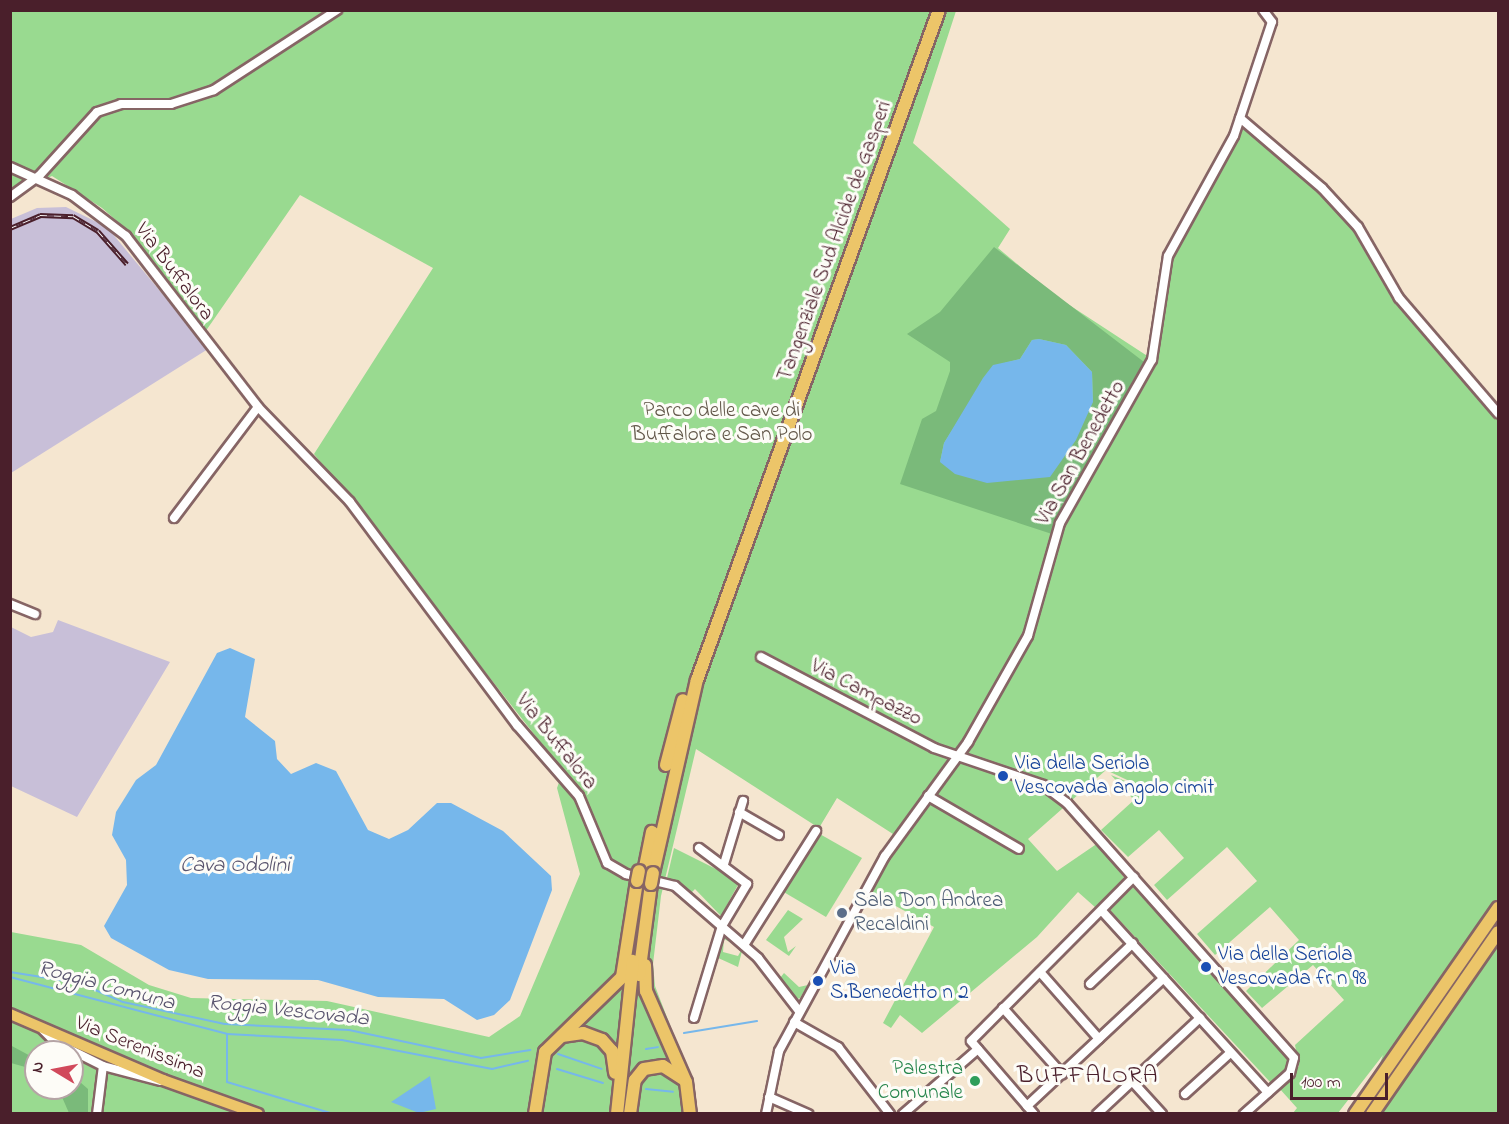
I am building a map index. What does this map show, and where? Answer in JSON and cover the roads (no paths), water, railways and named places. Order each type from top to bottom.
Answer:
[{"type":"highway","name":"Tangenziale Sud Alcide de Gasperi","points":[[616,1113],[647,855],[690,677],[931,10]]},
{"type":"highway","name":"Tangenziale Sud Alcide de Gasperi","points":[[624,1113],[648,901],[644,877],[697,680],[939,10]]},
{"type":"highway","points":[[535,1113],[541,1061],[558,1037],[622,977],[644,877]]},
{"type":"highway","points":[[648,901],[644,984],[686,1082],[690,1113]]},
{"type":"highway","points":[[1355,1113],[1498,908]]},
{"type":"highway","points":[[1372,1113],[1498,932]]},
{"type":"highway","points":[[558,1037],[592,1034],[612,1051],[611,1113]]},
{"type":"highway","points":[[630,1113],[635,1080],[644,1069],[670,1068],[686,1082]]},
{"type":"main road","name":"Via Serenissima","points":[[10,1014],[163,1080],[258,1113]]},
{"type":"street","points":[[10,197],[39,176],[97,112],[121,104],[171,104],[214,90],[337,10]]},
{"type":"street","name":"Via San Benedetto","points":[[766,1113],[772,1071],[794,1022],[885,856],[956,758],[1016,661],[1060,523],[1147,371],[1168,256],[1240,118],[1272,22],[1263,10]]},
{"type":"street","points":[[1240,118],[1322,188],[1358,227],[1399,298],[1498,413]]},
{"type":"street","name":"Via Buffalora","points":[[10,166],[39,176],[122,232],[258,407],[342,494],[517,725],[579,796],[607,862],[626,874],[671,884],[744,945],[800,1011]]},
{"type":"street","points":[[174,518],[258,407]]},
{"type":"street","points":[[393,580],[403,572]]},
{"type":"street","points":[[10,604],[35,615]]},
{"type":"street","name":"Via Campazzo","points":[[761,657],[956,758],[1052,791],[1134,877],[1290,1052],[1293,1069],[1268,1093]]},
{"type":"street","points":[[928,796],[1019,849]]},
{"type":"street","points":[[724,864],[743,801]]},
{"type":"street","points":[[740,812],[779,834]]},
{"type":"street","points":[[744,945],[816,831]]},
{"type":"street","points":[[694,1018],[723,926],[747,884],[724,864],[699,848]]},
{"type":"street","points":[[1034,1113],[971,1041],[1134,877]]},
{"type":"street","points":[[1102,911],[1268,1093],[1244,1113]]},
{"type":"street","points":[[1090,984],[1133,943]]},
{"type":"street","points":[[1040,972],[1100,1039]]},
{"type":"street","points":[[1028,1106],[1164,978]]},
{"type":"street","points":[[1003,1008],[1062,1074]]},
{"type":"street","points":[[1097,1113],[1200,1018]]},
{"type":"street","points":[[794,1022],[838,1047],[890,1113]]},
{"type":"street","points":[[43,1030],[103,1066],[163,1080]]},
{"type":"street","points":[[903,1113],[978,1049]]},
{"type":"street","points":[[1185,1094],[1230,1053]]},
{"type":"street","points":[[97,1113],[103,1066]]},
{"type":"street","points":[[1131,1080],[1162,1113]]},
{"type":"street","points":[[769,1097],[808,1113]]},
{"type":"water","points":[[1039,339],[1066,345],[1092,372],[1093,402],[1076,440],[1050,477],[987,483],[955,474],[940,462],[944,443],[983,378],[993,365],[1020,359],[1032,340]]},
{"type":"water","name":"Cava Odolini","points":[[230,648],[255,659],[245,717],[275,741],[277,759],[291,774],[316,763],[336,771],[368,830],[389,839],[408,830],[437,803],[451,803],[503,831],[551,876],[552,890],[510,1000],[494,1015],[477,1020],[444,999],[378,997],[318,980],[208,979],[169,970],[111,938],[104,926],[127,885],[126,860],[112,835],[116,812],[136,780],[156,765],[217,653]]},
{"type":"water","points":[[430,1076],[436,1109],[419,1113],[391,1102]]},
{"type":"waterway","name":"Roggia Vescovada","points":[[10,972],[79,983],[123,1002],[225,1024],[349,1030],[481,1058],[530,1050]]},
{"type":"waterway","name":"Roggia Comuna","points":[[10,977],[227,1034],[342,1040],[492,1069],[528,1061]]},
{"type":"waterway","name":"Roggia Vescovada","points":[[684,1033],[757,1021]]},
{"type":"waterway","name":"Roggia Comuna","points":[[227,1034],[227,1082],[334,1114]]},
{"type":"waterway","name":"Roggia Vescovada","points":[[646,1049],[658,1047]]},
{"type":"waterway","name":"Roggia Vescovada","points":[[558,1054],[602,1069]]},
{"type":"waterway","name":"Roggia Comuna","points":[[557,1069],[603,1083]]},
{"type":"waterway","name":"Roggia Vescovada","points":[[855,1075],[884,1114]]},
{"type":"waterway","name":"Roggia Comuna","points":[[646,1089],[673,1092]]},
{"type":"railway","points":[[10,228],[40,215],[73,216],[98,231],[127,264]]},
{"type":"place","name":"Via della Seriola Vescovada angolo cimit","points":[[1003,776]]},
{"type":"place","name":"Sala Don Andrea Recaldini","points":[[842,913]]},
{"type":"place","name":"Via della Seriola Vescovada fr n 98","points":[[1206,967]]},
{"type":"place","name":"Via S.Benedetto n 2","points":[[818,981]]},
{"type":"place","name":"Palestra Comunale","points":[[975,1081]]},
{"type":"district","name":"BUFFALORA","points":[[1088,1077]]},
{"type":"park label","name":"Parco delle cave di Buffalora e San Polo","points":[[722,423]]}]
